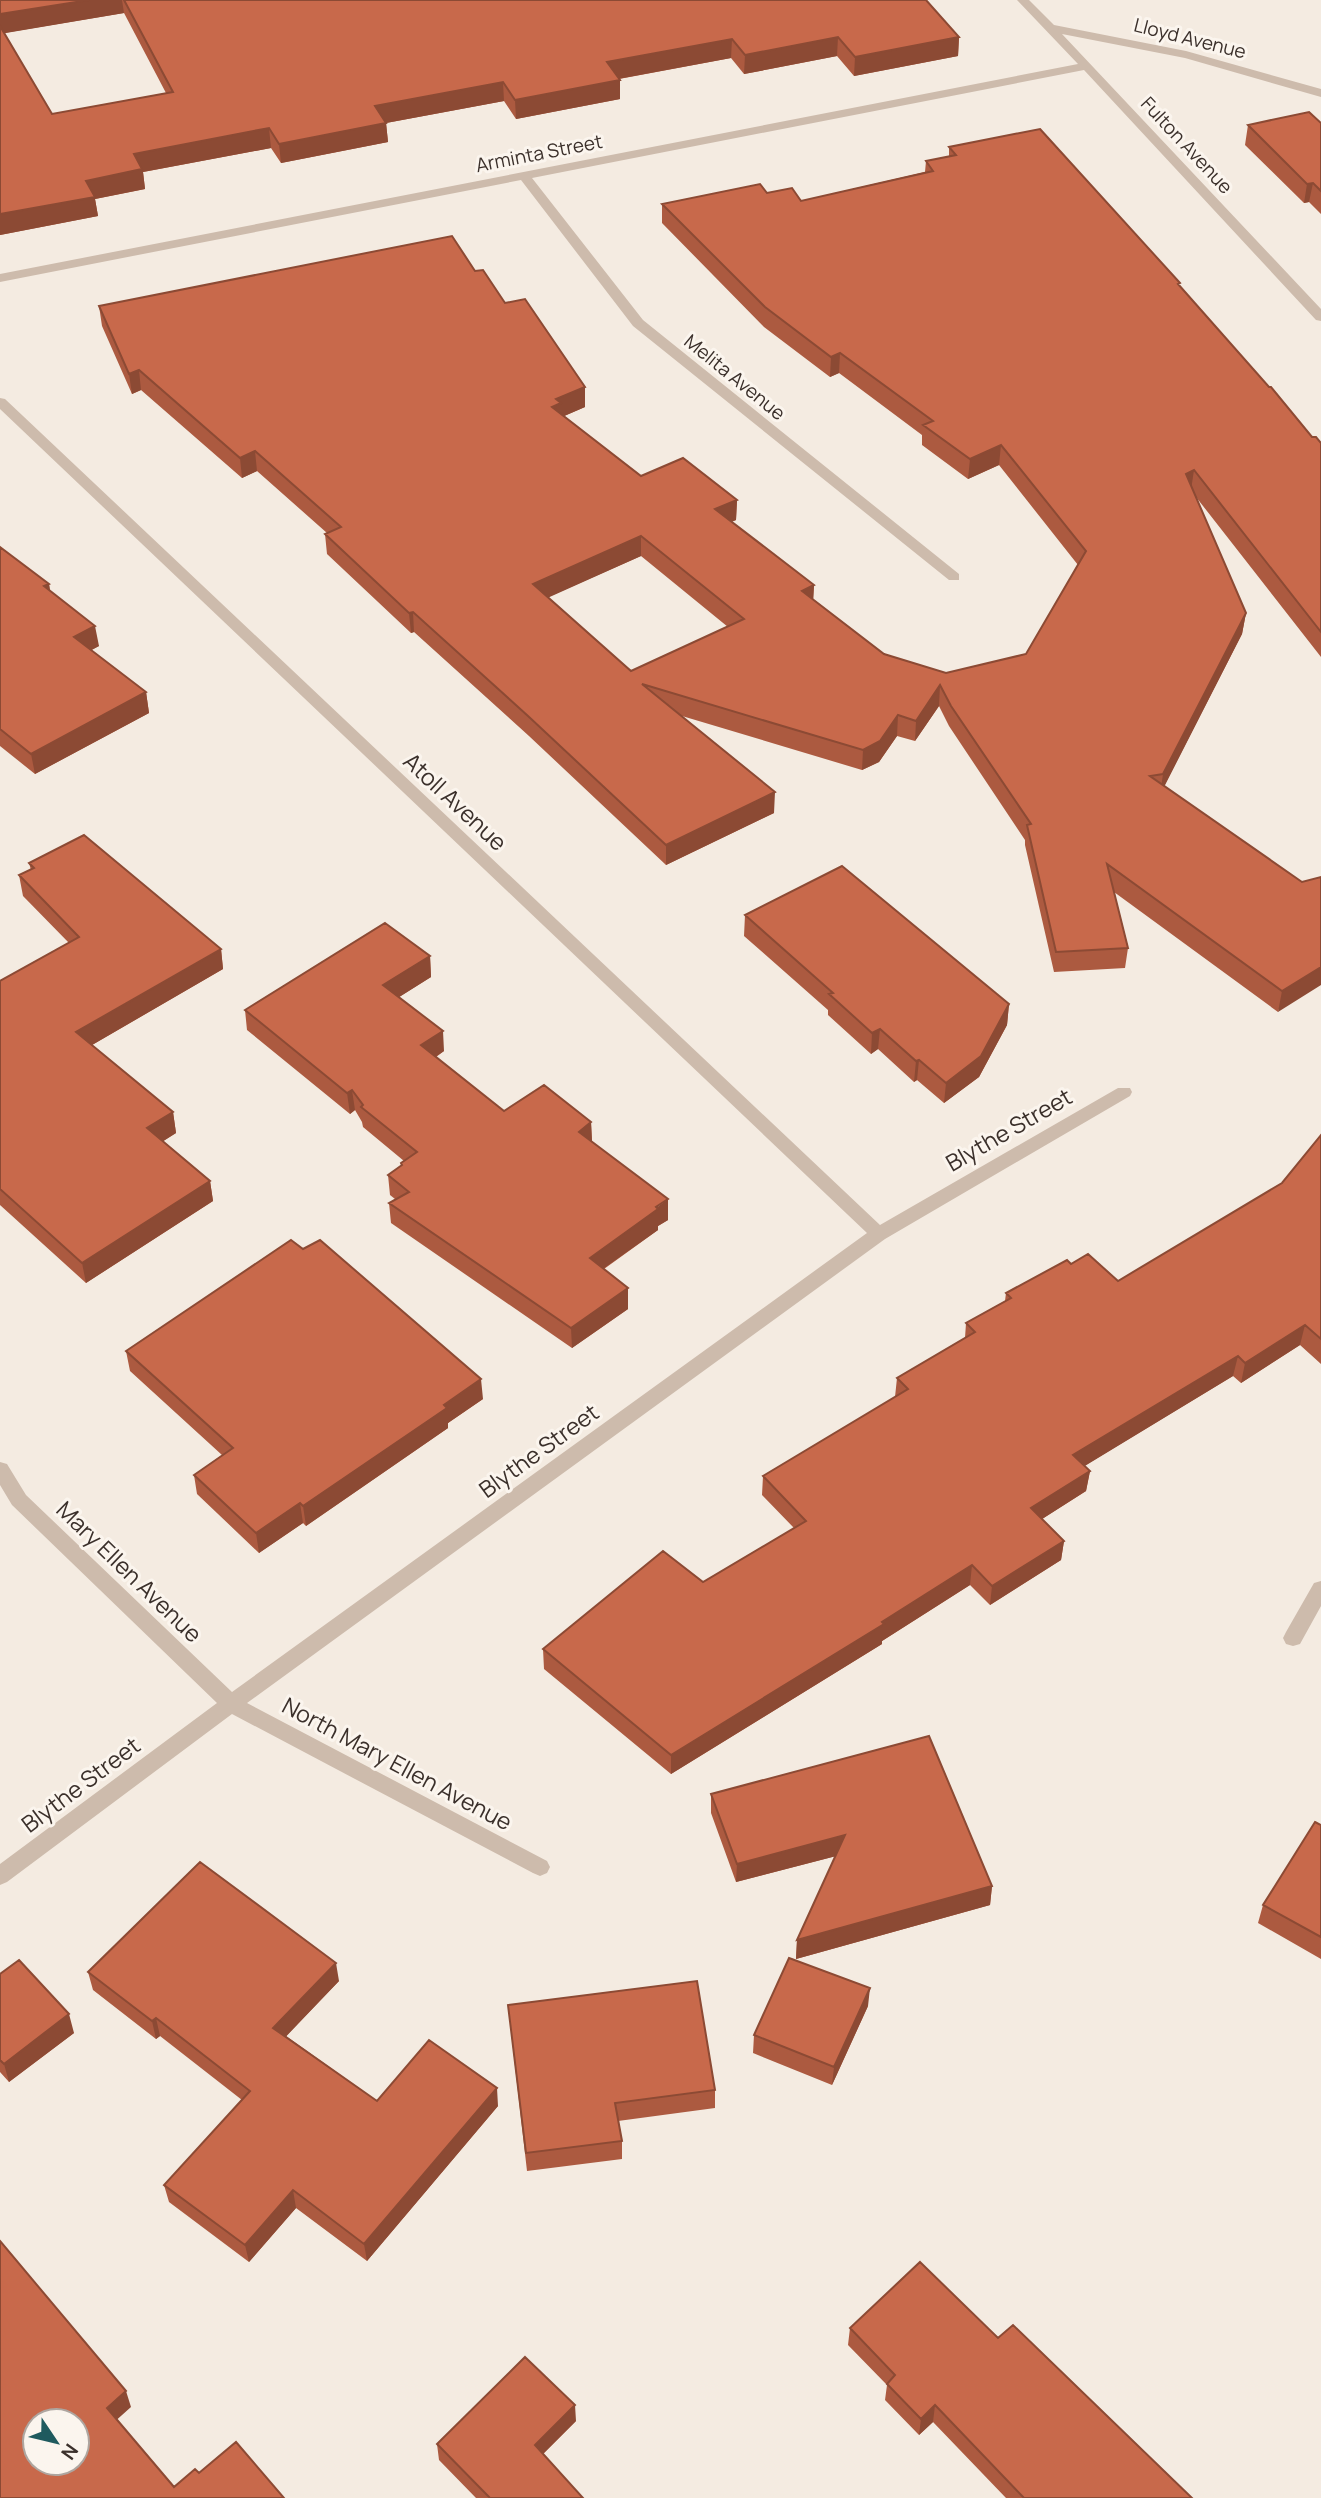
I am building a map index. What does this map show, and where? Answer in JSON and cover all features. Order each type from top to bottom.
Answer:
[{"type":"street","name":"Fulton Avenue","points":[[1023,0],[1321,317]]},
{"type":"street","name":"Lloyd Avenue","points":[[1048,28],[1116,37],[1212,59],[1321,93]]},
{"type":"street","name":"Arminta Street","points":[[0,278],[1085,66]]},
{"type":"street","name":"Melita Avenue","points":[[524,175],[638,323],[954,578]]},
{"type":"street","name":"Atoll Avenue","points":[[0,402],[879,1234]]},
{"type":"street","name":"Blythe Street","points":[[0,1876],[231,1704],[879,1234],[1124,1092]]},
{"type":"street","name":"Mary Ellen Avenue","points":[[0,1469],[19,1500],[231,1704]]},
{"type":"street","points":[[1293,1638],[1321,1589]]},
{"type":"street","name":"North Mary Ellen Avenue","points":[[231,1704],[540,1867]]},
{"type":"building","points":[[0,0],[89,0],[0,14]]},
{"type":"building","points":[[124,0],[926,0],[959,37],[855,57],[838,37],[745,55],[732,39],[607,62],[620,80],[515,100],[503,82],[375,106],[386,123],[279,144],[269,128],[134,154],[142,169],[86,181],[95,197],[0,214],[0,26],[52,114],[173,92]]},
{"type":"building","points":[[1309,112],[1321,123],[1321,191],[1313,183],[1307,184],[1248,125]]},
{"type":"building","points":[[1040,129],[1180,283],[1178,284],[1312,437],[1316,437],[1321,443],[1321,632],[1194,470],[1186,474],[1246,613],[1163,774],[1150,776],[1302,882],[1321,877],[1321,967],[1282,991],[1107,864],[1128,948],[1056,952],[1027,825],[1031,824],[951,706],[940,685],[916,721],[898,715],[880,741],[863,750],[642,684],[775,792],[666,845],[528,716],[413,612],[409,613],[325,534],[341,527],[255,451],[240,458],[139,370],[129,374],[99,306],[452,236],[475,271],[483,270],[505,303],[525,299],[585,387],[556,399],[561,403],[552,407],[641,476],[683,458],[737,500],[715,509],[814,585],[802,591],[884,654],[946,673],[1026,654],[1086,551],[1001,445],[970,459],[923,425],[933,421],[840,353],[831,357],[765,307],[662,204],[760,184],[767,193],[792,188],[801,201],[933,171],[926,161],[956,155],[949,147]],"holes":[[[641,536],[744,619],[631,671],[533,584]]]},
{"type":"building","points":[[0,547],[49,584],[44,586],[95,626],[74,637],[146,692],[31,754],[0,729]]},
{"type":"building","points":[[84,835],[221,949],[76,1032],[173,1112],[147,1128],[210,1181],[82,1263],[0,1189],[0,981],[79,937],[19,875],[34,868],[29,863]]},
{"type":"building","points":[[842,866],[1009,1004],[981,1056],[946,1083],[880,1029],[872,1033],[829,994],[833,993],[745,915]]},
{"type":"building","points":[[385,923],[430,956],[383,985],[443,1031],[421,1045],[504,1111],[544,1085],[591,1122],[579,1132],[668,1199],[590,1258],[628,1288],[571,1328],[389,1203],[409,1192],[388,1175],[417,1152],[361,1107],[363,1105],[352,1090],[347,1093],[245,1010]]},
{"type":"building","points":[[1321,1135],[1321,1339],[1305,1325],[1245,1363],[1238,1356],[1073,1455],[1090,1471],[1031,1508],[1064,1541],[992,1586],[972,1565],[882,1622],[884,1624],[671,1755],[543,1649],[663,1551],[703,1582],[806,1521],[763,1476],[908,1389],[897,1378],[975,1332],[966,1323],[1011,1298],[1006,1293],[1067,1260],[1071,1264],[1088,1254],[1118,1281],[1282,1183]]},
{"type":"building","points":[[291,1240],[303,1249],[320,1240],[481,1379],[444,1405],[447,1408],[303,1506],[300,1503],[256,1533],[194,1475],[233,1448],[126,1351]]},
{"type":"building","points":[[929,1736],[992,1886],[797,1940],[845,1835],[737,1864],[711,1794]]},
{"type":"building","points":[[1315,1822],[1321,1825],[1321,1937],[1263,1905]]},
{"type":"building","points":[[200,1862],[336,1963],[273,2028],[377,2101],[429,2040],[497,2088],[364,2244],[293,2190],[245,2245],[164,2185],[250,2091],[156,2018],[152,2021],[88,1972]]},
{"type":"building","points":[[789,1958],[870,1988],[834,2067],[754,2035]]},
{"type":"building","points":[[19,1960],[69,2014],[4,2064],[0,2060],[0,1974]]},
{"type":"building","points":[[697,1981],[715,2090],[615,2103],[622,2141],[526,2153],[508,2005]]},
{"type":"building","points":[[0,2241],[126,2391],[107,2408],[174,2487],[195,2469],[199,2473],[236,2442],[284,2498],[0,2498]]},
{"type":"building","points":[[920,2262],[998,2338],[1013,2325],[1192,2498],[1024,2498],[935,2405],[921,2419],[887,2384],[895,2375],[850,2328]]},
{"type":"building","points":[[525,2357],[575,2405],[535,2445],[583,2498],[490,2498],[437,2444]]}]
